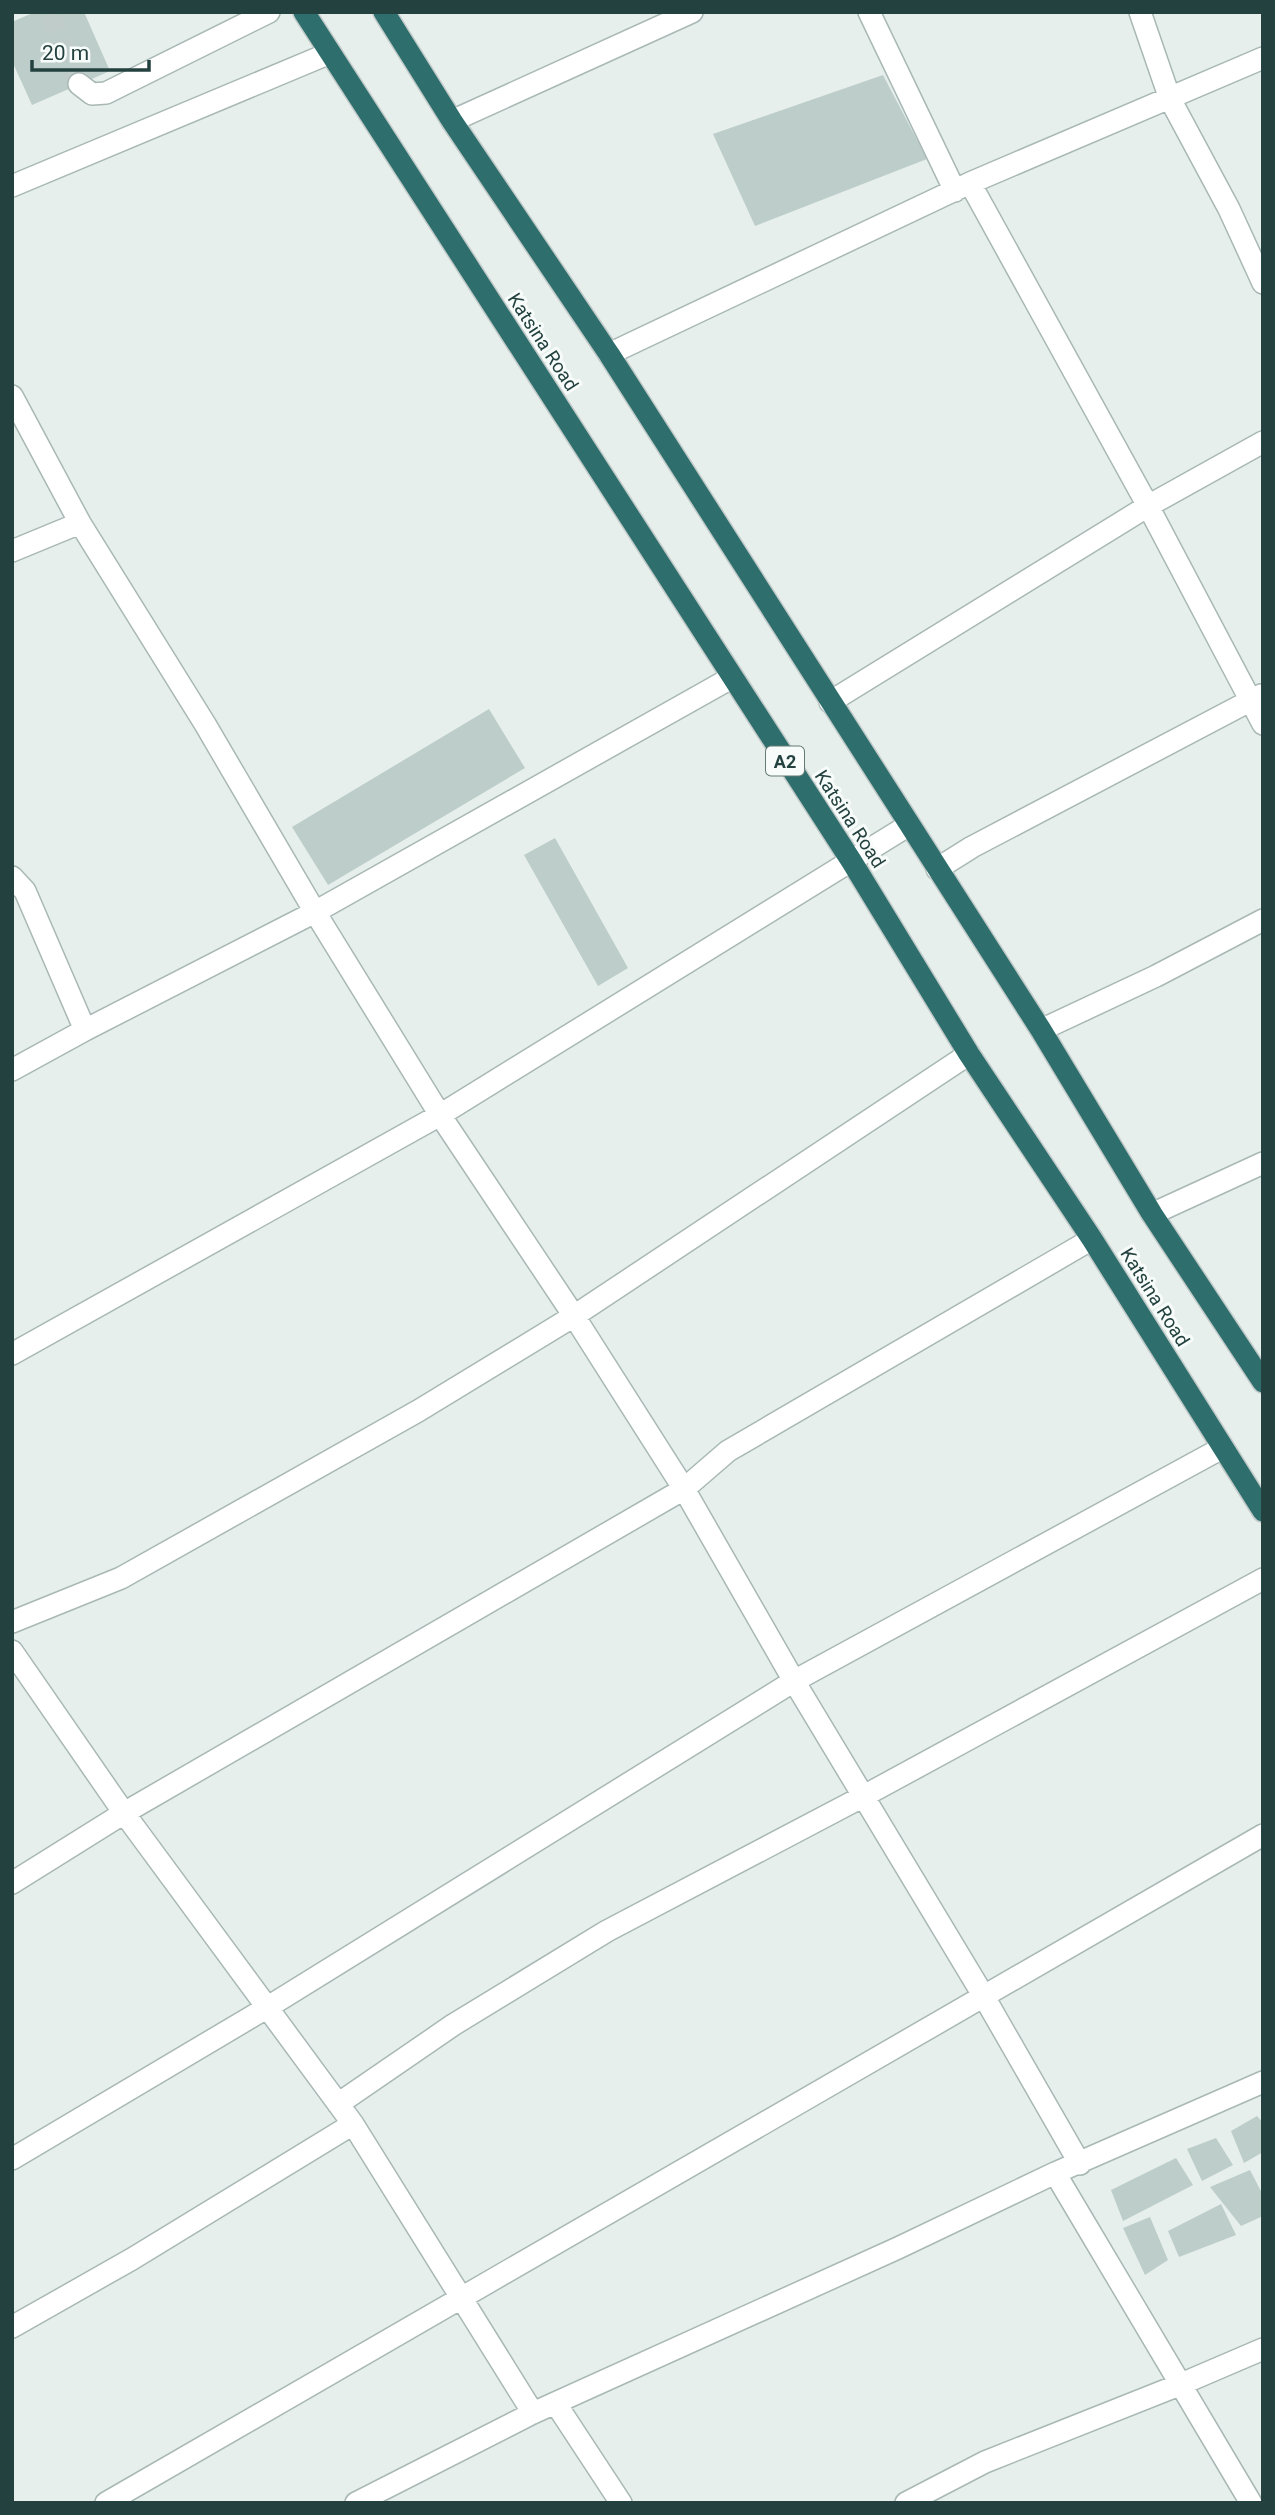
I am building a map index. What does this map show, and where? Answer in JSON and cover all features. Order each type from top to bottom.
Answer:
[{"type":"highway","name":"Katsina Road","points":[[304,12],[852,862],[969,1054],[1092,1239],[1263,1511]]},
{"type":"highway","points":[[384,12],[452,121],[608,354],[1041,1030],[1152,1214],[1262,1378]]},
{"type":"street","points":[[79,84],[92,94],[106,93],[269,12]]},
{"type":"street","points":[[452,121],[692,12]]},
{"type":"street","points":[[869,12],[962,187],[1256,697],[1263,724]]},
{"type":"street","points":[[1140,12],[1170,99],[1229,209],[1263,283]]},
{"type":"street","points":[[12,186],[330,53]]},
{"type":"street","points":[[608,354],[962,187],[1263,58]]},
{"type":"street","points":[[12,396],[80,523],[205,724],[315,912],[440,1115],[575,1316],[684,1489],[862,1797],[983,1995],[1080,2164]]},
{"type":"street","points":[[830,702],[1148,506],[1263,442]]},
{"type":"street","points":[[12,551],[80,523]]},
{"type":"street","points":[[12,1070],[315,912],[731,678]]},
{"type":"street","points":[[937,869],[984,841],[1256,697]]},
{"type":"street","points":[[12,1354],[440,1115],[909,825]]},
{"type":"street","points":[[12,877],[26,891],[85,1030]]},
{"type":"street","points":[[1041,1030],[1156,976],[1263,920]]},
{"type":"street","points":[[12,1622],[121,1578],[418,1411],[575,1316],[969,1054]]},
{"type":"street","points":[[1152,1214],[1263,1163]]},
{"type":"street","points":[[12,1883],[124,1813],[684,1489],[728,1451],[1092,1239]]},
{"type":"street","points":[[12,2159],[268,2007],[794,1681],[1222,1448]]},
{"type":"street","points":[[338,2104],[453,2025],[607,1930],[862,1797],[1263,1579]]},
{"type":"street","points":[[12,1651],[124,1813],[353,2124],[533,2413]]},
{"type":"street","points":[[106,2503],[1263,1835]]},
{"type":"street","points":[[356,2503],[533,2413],[1055,2174],[1263,2082]]},
{"type":"street","points":[[12,2327],[132,2259],[353,2124]]},
{"type":"street","points":[[1055,2174],[1251,2503]]},
{"type":"street","points":[[906,2503],[985,2462],[1263,2349]]},
{"type":"street","points":[[556,2404],[621,2503]]},
{"type":"building","points":[[35,12],[84,12],[110,71],[32,105],[12,61],[12,22]]},
{"type":"building","points":[[883,75],[927,159],[755,226],[713,134]]},
{"type":"building","points":[[489,709],[525,768],[328,885],[292,827]]},
{"type":"building","points":[[555,838],[628,968],[598,986],[524,855]]},
{"type":"building","points":[[1257,2116],[1263,2123],[1263,2152],[1244,2163],[1231,2131]]},
{"type":"building","points":[[1216,2138],[1233,2165],[1202,2181],[1187,2149]]},
{"type":"building","points":[[1176,2158],[1193,2185],[1123,2221],[1111,2190]]},
{"type":"building","points":[[1250,2170],[1263,2195],[1263,2216],[1241,2226],[1210,2187]]},
{"type":"building","points":[[1221,2204],[1236,2235],[1179,2257],[1168,2231]]},
{"type":"building","points":[[1150,2217],[1168,2260],[1145,2275],[1123,2228]]},
{"type":"tunnel","points":[[49,12],[79,84]]}]
